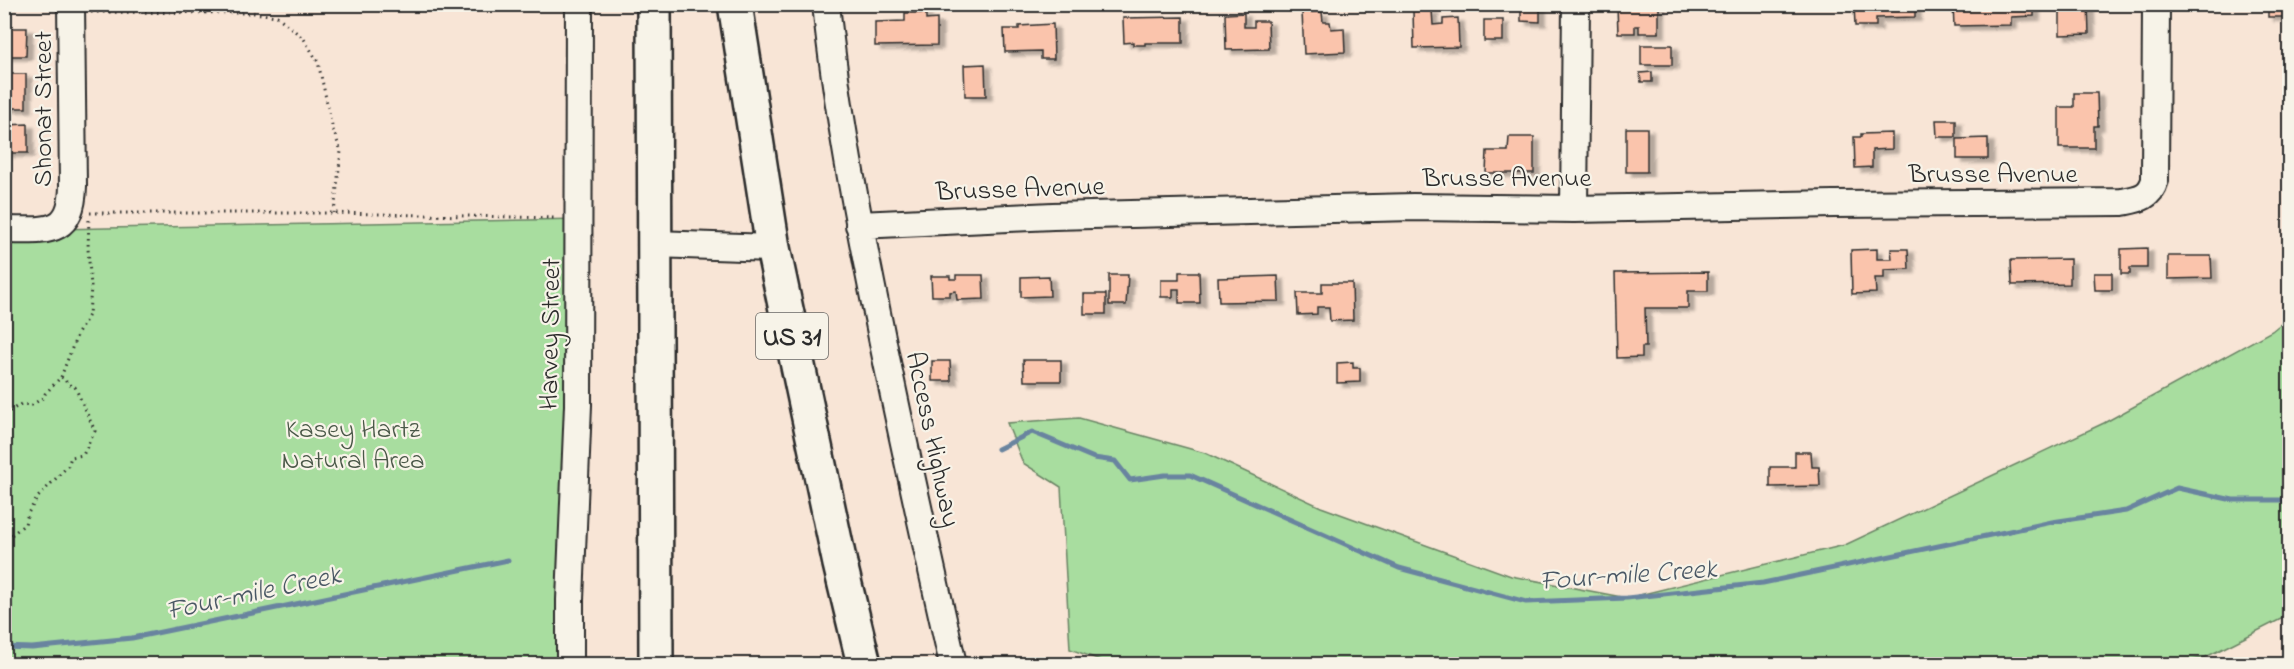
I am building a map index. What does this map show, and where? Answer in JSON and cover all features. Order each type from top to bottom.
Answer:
[{"type":"highway","points":[[654,4],[656,664]]},
{"type":"highway","name":"US 31","points":[[735,4],[773,248],[840,564],[864,664]]},
{"type":"street","name":"Harvey Street","points":[[570,664],[570,600],[578,405],[579,4]]},
{"type":"street","name":"Access Highway","points":[[826,4],[834,78],[859,225],[911,484],[953,664]]},
{"type":"street","points":[[1574,209],[1576,4]]},
{"type":"street","name":"Brusse Avenue","points":[[859,225],[1053,216],[1413,207],[1574,209],[2122,202],[2140,198],[2152,190],[2155,180],[2156,4]]},
{"type":"street","name":"Shonat Street","points":[[71,8],[73,186],[80,213]]},
{"type":"street","points":[[4,230],[39,230],[56,227],[80,213]]},
{"type":"street","points":[[655,244],[773,248]]},
{"type":"path","points":[[71,8],[255,13],[277,16],[304,39],[318,62],[333,130],[341,151],[334,213]]},
{"type":"path","points":[[4,412],[8,413],[21,404],[32,405],[44,397],[61,377],[77,335],[89,315],[91,286],[88,249],[80,213],[334,213],[580,219]]},
{"type":"path","points":[[4,542],[25,524],[28,513],[38,497],[68,466],[71,457],[83,455],[93,437],[95,431],[75,387],[67,384],[61,377]]},
{"type":"green space","name":"Kasey Hartz Natural Area","points":[[580,219],[570,664],[5,664],[4,230]]},
{"type":"green space","points":[[2289,317],[2289,615],[2204,658],[2170,664],[1111,664],[1070,649],[1061,487],[1023,463],[1007,423],[1079,418],[1205,453],[1321,507],[1511,576],[1627,598],[1845,545],[2104,423],[2272,331]]},
{"type":"building","points":[[1521,4],[1540,4],[1540,22],[1521,21]]},
{"type":"building","points":[[1854,4],[1915,4],[1915,17],[1876,18],[1876,26],[1855,26]]},
{"type":"building","points":[[2034,4],[2034,16],[2011,17],[2011,25],[1954,26],[1953,5]]},
{"type":"building","points":[[2060,4],[2088,4],[2089,34],[2060,35]]},
{"type":"building","points":[[2268,4],[2290,4],[2290,17],[2268,17]]},
{"type":"building","points":[[1659,5],[1659,33],[1639,33],[1639,26],[1635,26],[1635,33],[1618,33],[1617,6]]},
{"type":"building","points":[[1432,10],[1433,25],[1443,24],[1443,19],[1458,18],[1459,47],[1414,48],[1413,11]]},
{"type":"building","points":[[1302,12],[1322,12],[1323,22],[1330,22],[1331,29],[1344,28],[1345,52],[1304,54]]},
{"type":"building","points":[[905,13],[926,13],[926,20],[937,19],[937,45],[875,46],[875,22],[905,21]]},
{"type":"building","points":[[1244,13],[1244,27],[1254,27],[1254,21],[1268,21],[1269,49],[1226,50],[1225,14]]},
{"type":"building","points":[[1183,17],[1183,43],[1133,45],[1133,42],[1124,43],[1123,18]]},
{"type":"building","points":[[1484,20],[1503,20],[1503,41],[1484,41]]},
{"type":"building","points":[[1053,24],[1054,59],[1041,59],[1041,51],[1005,52],[1004,29]]},
{"type":"building","points":[[5,28],[27,28],[26,56],[5,56]]},
{"type":"building","points":[[1641,45],[1672,45],[1672,65],[1641,65]]},
{"type":"building","points":[[985,64],[986,96],[965,96],[964,65]]},
{"type":"building","points":[[1652,72],[1652,82],[1641,82],[1640,73]]},
{"type":"building","points":[[7,74],[26,74],[26,108],[6,108]]},
{"type":"building","points":[[2074,93],[2097,93],[2098,126],[2094,126],[2094,148],[2059,148],[2059,107],[2074,107]]},
{"type":"building","points":[[1936,120],[1956,120],[1956,137],[1937,137]]},
{"type":"building","points":[[28,124],[28,153],[6,153],[6,125]]},
{"type":"building","points":[[1626,128],[1647,128],[1647,172],[1626,172]]},
{"type":"building","points":[[1892,133],[1892,149],[1872,150],[1872,167],[1855,168],[1854,137],[1861,137],[1861,134]]},
{"type":"building","points":[[1509,137],[1534,137],[1534,173],[1486,173],[1487,151],[1508,151]]},
{"type":"building","points":[[1988,138],[1988,159],[1957,159],[1957,139]]},
{"type":"building","points":[[2147,248],[2147,268],[2130,268],[2130,274],[2121,274],[2121,249]]},
{"type":"building","points":[[1877,249],[1877,259],[1892,259],[1891,249],[1908,249],[1909,269],[1884,270],[1884,278],[1875,278],[1876,293],[1852,294],[1851,250]]},
{"type":"building","points":[[2168,256],[2211,256],[2212,278],[2168,279]]},
{"type":"building","points":[[2070,259],[2070,284],[2012,285],[2011,260]]},
{"type":"building","points":[[1179,272],[1199,272],[1200,303],[1179,303],[1179,289],[1173,289],[1173,297],[1161,297],[1161,280],[1179,280]]},
{"type":"building","points":[[1708,272],[1708,291],[1688,291],[1688,308],[1645,308],[1646,347],[1642,347],[1642,357],[1617,358],[1615,273]]},
{"type":"building","points":[[2094,273],[2112,273],[2112,290],[2095,290]]},
{"type":"building","points":[[956,275],[983,275],[984,299],[957,300],[956,291],[950,292],[950,296],[932,296],[931,276],[950,276],[950,279],[956,279]]},
{"type":"building","points":[[1109,275],[1128,275],[1126,305],[1109,305]]},
{"type":"building","points":[[1049,276],[1050,296],[1021,297],[1021,277]]},
{"type":"building","points":[[1278,276],[1279,301],[1219,302],[1218,278]]},
{"type":"building","points":[[1322,283],[1352,283],[1353,320],[1330,321],[1329,307],[1317,307],[1317,314],[1298,315],[1297,293],[1322,293]]},
{"type":"building","points":[[1084,294],[1106,294],[1106,314],[1084,314]]},
{"type":"building","points":[[1023,360],[1061,360],[1061,381],[1024,381]]},
{"type":"building","points":[[932,361],[950,361],[951,381],[932,381]]},
{"type":"building","points":[[1353,362],[1353,368],[1360,368],[1360,382],[1337,383],[1337,363]]},
{"type":"building","points":[[1795,452],[1811,452],[1812,467],[1819,467],[1820,486],[1770,487],[1770,467],[1795,467]]},
{"type":"waterway","name":"Four-mile Creek","points":[[998,449],[1032,432],[1094,458],[1115,461],[1130,480],[1165,475],[1190,475],[1399,568],[1526,602],[1627,598],[1763,583],[2052,522],[2126,511],[2177,488],[2233,500],[2290,500]]},
{"type":"waterway","name":"Four-mile Creek","points":[[4,647],[32,648],[132,638],[508,560]]}]
